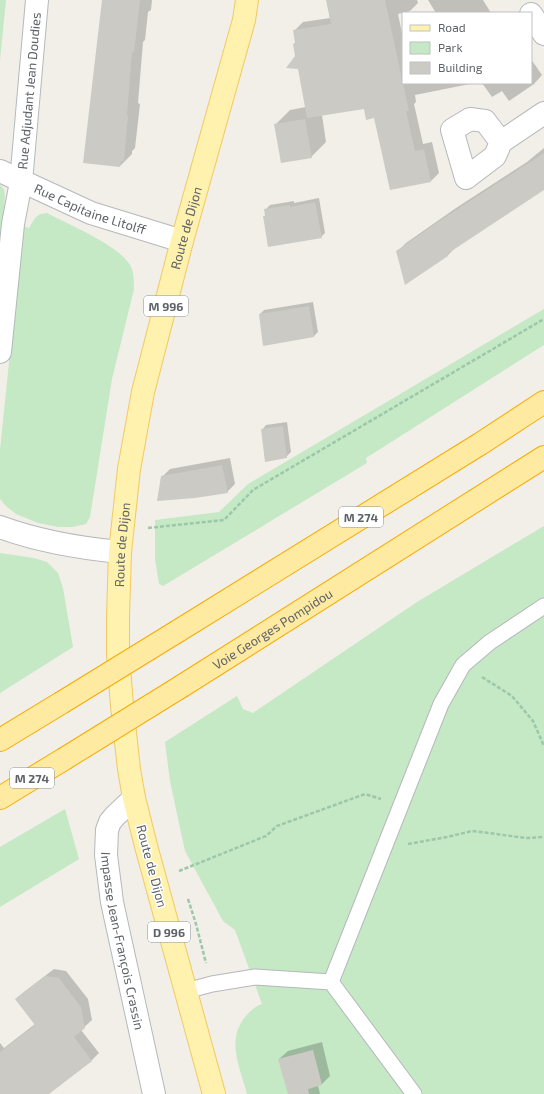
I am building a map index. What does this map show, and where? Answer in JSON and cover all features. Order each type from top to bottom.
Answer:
[{"type":"highway","name":"M 274","points":[[0,740],[480,444],[544,402]]},
{"type":"highway","name":"Voie Georges Pompidou","points":[[0,798],[182,686],[544,457]]},
{"type":"main road","name":"Route de Dijon","points":[[214,1094],[134,798],[129,769],[122,706],[118,654],[118,617],[120,552],[129,470],[143,392],[182,241],[244,20],[247,0]]},
{"type":"street","name":"Rue Adjudant Jean Doudies","points":[[0,352],[13,224],[21,182],[37,0]]},
{"type":"street","points":[[522,0],[529,12]]},
{"type":"street","points":[[532,17],[544,34]]},
{"type":"street","points":[[500,142],[544,113]]},
{"type":"street","name":"Rue Capitaine Litolff","points":[[0,172],[91,213],[182,241]]},
{"type":"street","points":[[0,526],[55,543],[120,552]]},
{"type":"street","name":"Impasse Jean-François Crassin","points":[[134,798],[110,822],[107,830],[106,855],[112,902],[154,1094]]},
{"type":"lane","points":[[332,982],[400,805],[441,704],[463,665],[490,642],[544,606]]},
{"type":"lane","points":[[186,991],[212,984],[255,977],[332,982]]},
{"type":"lane","points":[[332,982],[414,1094]]},
{"type":"path","points":[[147,528],[224,520],[253,490],[544,318]]},
{"type":"path","points":[[463,665],[512,696],[533,721],[544,746]]},
{"type":"path","points":[[173,874],[266,836],[277,826],[365,794],[400,805]]},
{"type":"path","points":[[384,847],[422,842],[472,831],[528,838],[544,837]]},
{"type":"green space","points":[[0,0],[6,0],[0,60]]},
{"type":"green space","points":[[0,185],[4,189],[5,197],[0,250]]},
{"type":"green space","points":[[47,213],[104,242],[115,250],[124,257],[130,265],[134,280],[134,289],[112,379],[90,517],[86,524],[72,527],[58,527],[38,523],[16,514],[0,499],[0,450],[23,226],[29,228],[35,218],[40,214]]},
{"type":"green space","points":[[544,309],[544,345],[366,458],[367,463],[163,586],[159,584],[155,559],[155,520],[219,512],[248,484]]},
{"type":"green space","points":[[544,526],[544,1094],[247,1094],[236,1054],[236,1035],[239,1026],[245,1017],[262,1004],[235,930],[223,921],[185,851],[170,781],[165,742],[237,696],[243,709],[253,713],[417,602]]},
{"type":"green space","points":[[0,553],[34,558],[47,562],[58,573],[63,588],[73,647],[0,693]]},
{"type":"green space","points":[[65,809],[79,859],[0,907],[0,847]]},
{"type":"building","points":[[102,0],[140,0],[134,53],[132,52],[124,161],[121,161],[120,167],[83,163]]},
{"type":"building","points":[[326,0],[385,0],[409,111],[406,111],[415,151],[424,149],[431,182],[390,190],[374,118],[366,120],[364,109],[307,118],[298,69],[286,68],[295,56],[293,30],[331,24]]},
{"type":"building","points":[[305,119],[312,158],[281,163],[274,124]]},
{"type":"building","points":[[544,153],[544,190],[447,254],[448,256],[405,285],[396,251]]},
{"type":"building","points":[[315,202],[322,238],[268,247],[263,216],[265,216],[264,209],[290,205],[290,207]]},
{"type":"building","points":[[309,306],[314,337],[263,346],[259,314]]},
{"type":"building","points":[[283,426],[287,458],[265,462],[261,429]]},
{"type":"building","points":[[222,465],[228,493],[195,498],[157,501],[161,476]]},
{"type":"building","points":[[45,976],[59,978],[81,1007],[85,1028],[74,1037],[92,1061],[49,1094],[0,1094],[0,1052],[35,1025],[15,999]]},
{"type":"building","points":[[313,1050],[322,1085],[308,1089],[309,1094],[288,1094],[278,1059]]}]
